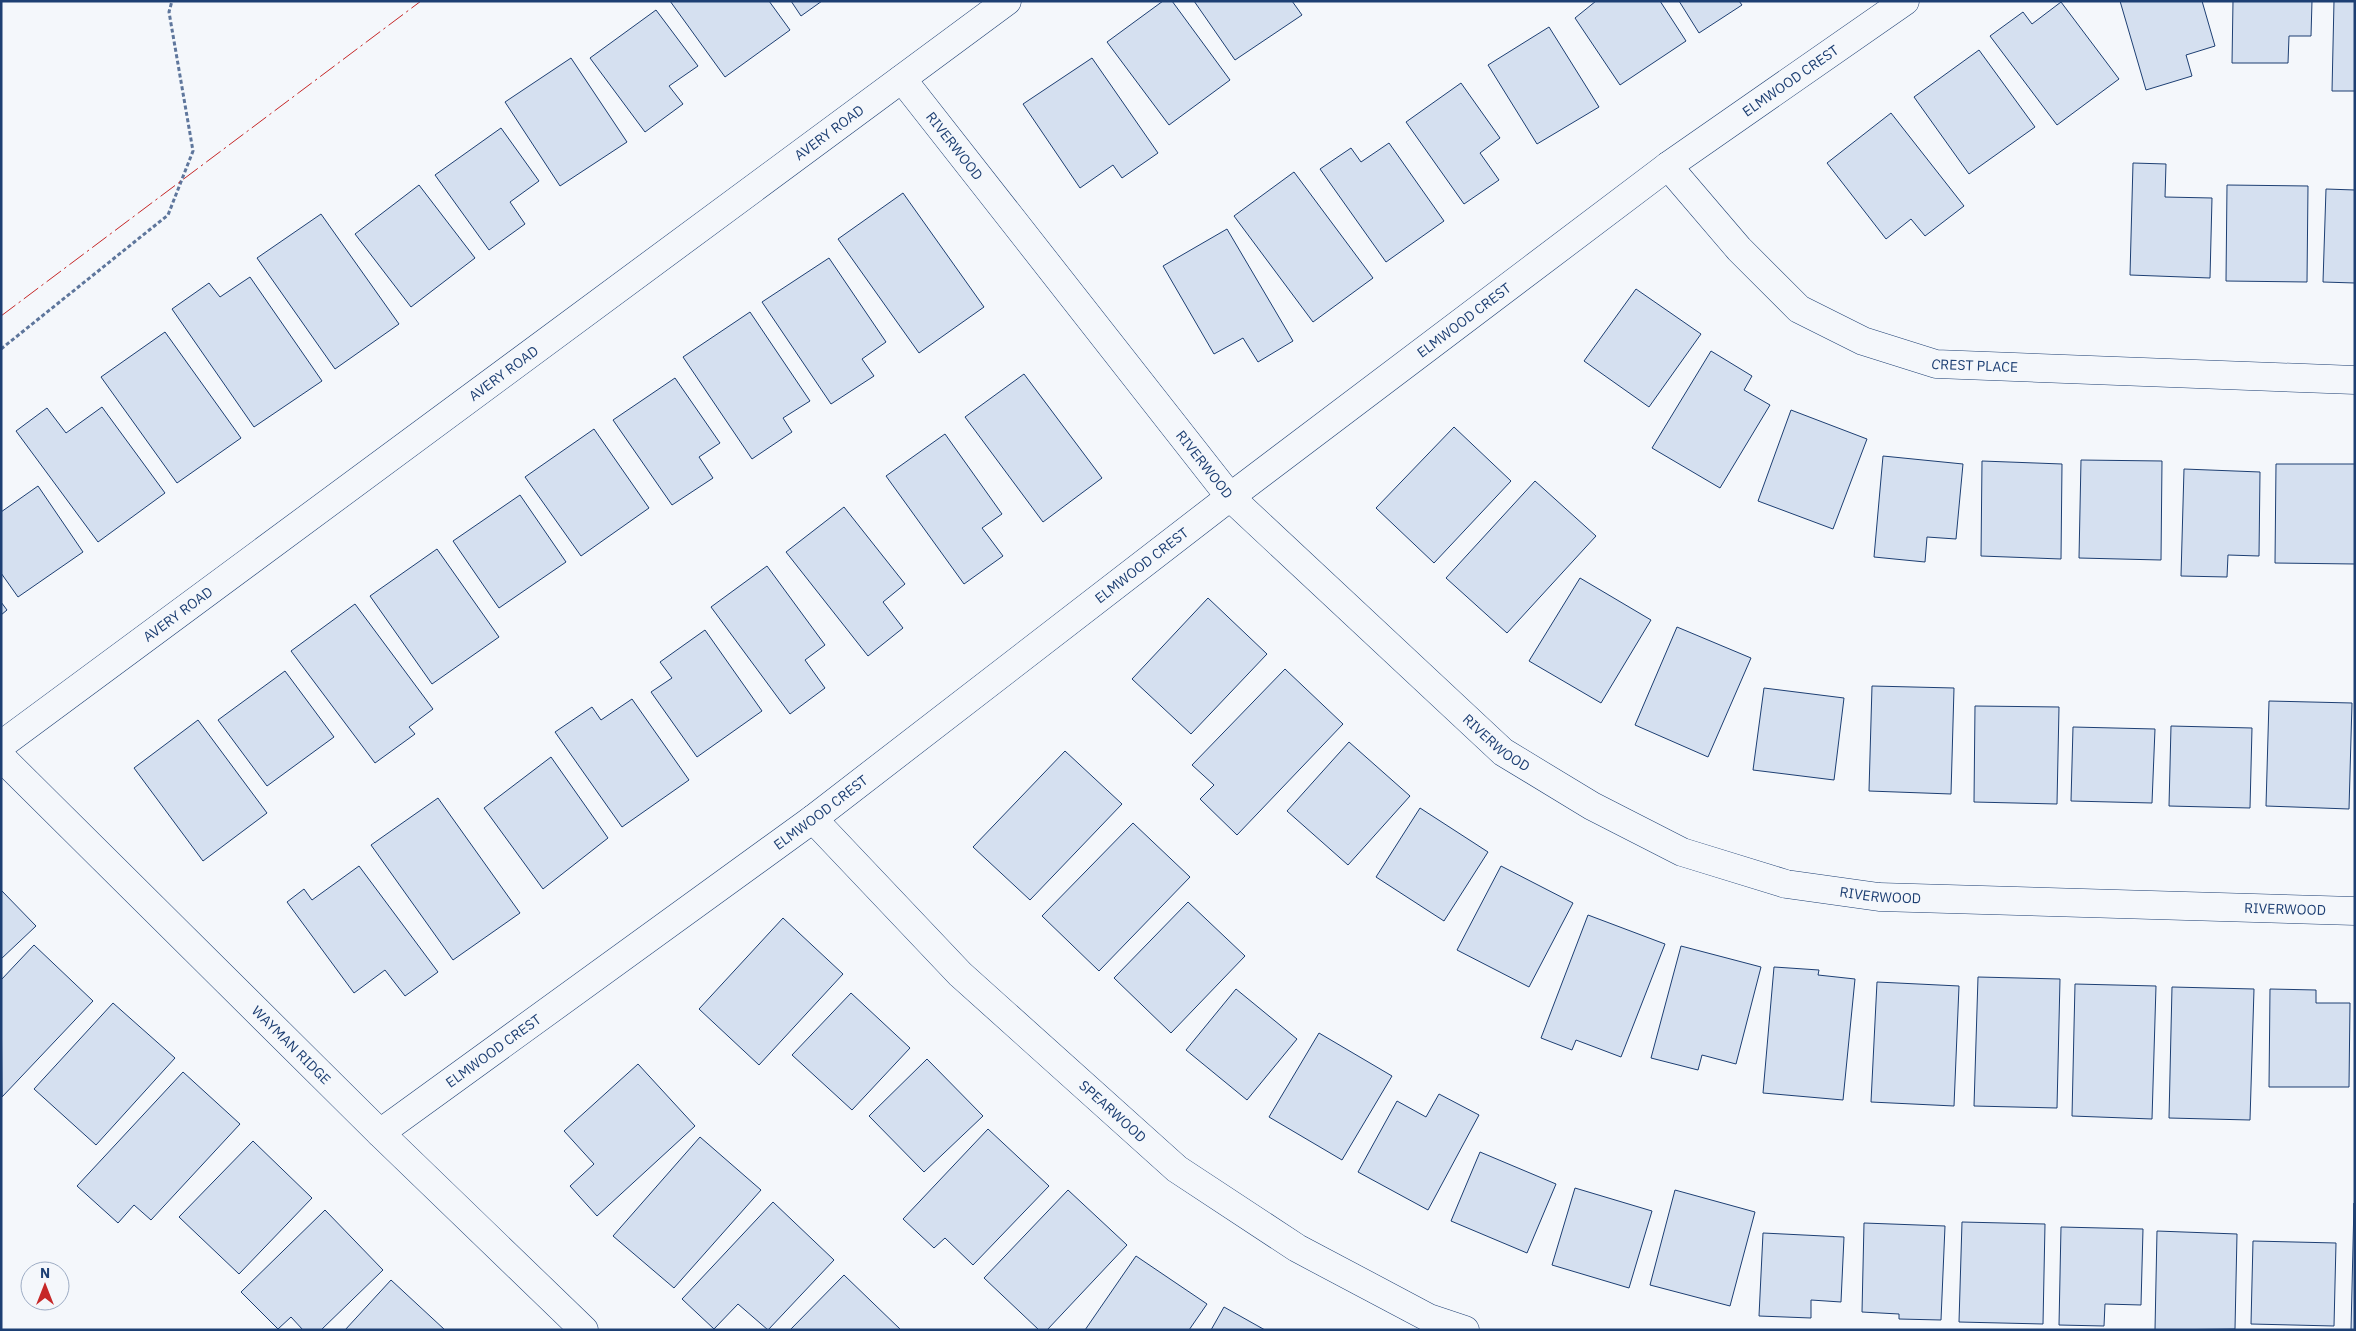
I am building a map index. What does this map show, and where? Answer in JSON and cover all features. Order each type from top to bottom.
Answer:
[{"type":"street","name":"AVERY ROAD","points":[[1,745],[1007,1]]},
{"type":"street","name":"ELMWOOD CREST","points":[[380,1134],[813,819],[1230,497],[1668,166],[1905,1]]},
{"type":"street","name":"RIVERWOOD","points":[[902,79],[1230,497],[1503,752],[1592,806],[1682,852],[1786,884],[1879,897],[2355,911]]},
{"type":"street","name":"CREST PLACE","points":[[1668,166],[1739,248],[1799,309],[1863,341],[1936,364],[2355,380]]},
{"type":"street","name":"WAYMAN RIDGE","points":[[1,757],[380,1134],[584,1330]]},
{"type":"street","name":"SPEARWOOD","points":[[813,819],[960,974],[1177,1169],[1297,1248],[1430,1318],[1465,1330]]},
{"type":"path","points":[[1,349],[168,215],[193,151],[168,12],[172,1]]},
{"type":"building","points":[[670,1],[769,1],[790,30],[725,77]]},
{"type":"building","points":[[791,1],[822,1],[801,16]]},
{"type":"building","points":[[1163,1],[1172,1],[1230,80],[1169,125],[1107,42]]},
{"type":"building","points":[[1194,1],[1292,1],[1302,15],[1235,60]]},
{"type":"building","points":[[1596,1],[1660,1],[1686,41],[1620,85],[1575,18]]},
{"type":"building","points":[[1679,1],[1739,1],[1742,5],[1699,33]]},
{"type":"building","points":[[2120,1],[2202,1],[2215,46],[2186,55],[2192,76],[2146,90]]},
{"type":"building","points":[[2233,1],[2312,1],[2311,36],[2289,36],[2288,63],[2232,63]]},
{"type":"building","points":[[2334,1],[2355,1],[2355,91],[2332,91]]},
{"type":"building","points":[[2061,2],[2119,79],[2057,125],[1990,36],[2023,12],[2032,24]]},
{"type":"building","points":[[656,10],[698,66],[669,86],[683,104],[645,132],[590,58]]},
{"type":"building","points":[[1549,27],[1599,107],[1537,144],[1488,65]]},
{"type":"building","points":[[1979,50],[2035,127],[1969,174],[1914,97]]},
{"type":"building","points":[[571,58],[627,142],[560,186],[505,102]]},
{"type":"building","points":[[1092,58],[1158,153],[1122,178],[1113,165],[1080,188],[1023,104]]},
{"type":"building","points":[[1461,83],[1500,138],[1480,153],[1499,180],[1464,204],[1406,122]]},
{"type":"building","points":[[1891,113],[1964,206],[1925,236],[1911,219],[1886,239],[1827,163]]},
{"type":"building","points":[[501,128],[539,181],[510,202],[525,224],[489,250],[435,175]]},
{"type":"building","points":[[1389,143],[1444,221],[1386,262],[1320,169],[1351,148],[1361,162]]},
{"type":"building","points":[[2133,163],[2166,164],[2165,197],[2212,198],[2210,278],[2130,275]]},
{"type":"building","points":[[1294,172],[1373,278],[1313,322],[1234,216]]},
{"type":"building","points":[[419,185],[475,258],[411,307],[355,234]]},
{"type":"building","points":[[2227,185],[2308,186],[2307,282],[2226,281]]},
{"type":"building","points":[[2326,189],[2355,190],[2355,283],[2323,282]]},
{"type":"building","points":[[903,193],[984,307],[919,353],[838,239]]},
{"type":"building","points":[[321,214],[399,324],[335,369],[257,258]]},
{"type":"building","points":[[1227,229],[1293,341],[1258,362],[1243,338],[1214,354],[1163,266]]},
{"type":"building","points":[[829,258],[886,342],[862,359],[874,376],[831,404],[762,302]]},
{"type":"building","points":[[250,277],[322,381],[254,427],[172,309],[209,283],[220,297]]},
{"type":"building","points":[[1636,289],[1701,334],[1649,407],[1584,361]]},
{"type":"building","points":[[750,312],[810,401],[783,418],[792,432],[752,459],[683,357]]},
{"type":"building","points":[[165,332],[241,438],[177,483],[101,377]]},
{"type":"building","points":[[1711,351],[1752,376],[1744,390],[1770,405],[1720,488],[1652,448]]},
{"type":"building","points":[[1024,374],[1102,478],[1043,522],[965,417]]},
{"type":"building","points":[[675,378],[720,443],[699,457],[713,478],[672,505],[613,420]]},
{"type":"building","points":[[102,407],[165,493],[98,542],[16,431],[47,408],[66,433]]},
{"type":"building","points":[[1791,410],[1867,439],[1833,529],[1758,501]]},
{"type":"building","points":[[1454,427],[1511,481],[1434,563],[1376,508]]},
{"type":"building","points":[[594,429],[649,508],[581,556],[525,477]]},
{"type":"building","points":[[945,434],[1002,514],[982,528],[1003,556],[964,584],[886,476]]},
{"type":"building","points":[[1883,456],[1963,464],[1956,539],[1927,537],[1925,562],[1874,557]]},
{"type":"building","points":[[2081,460],[2162,461],[2161,560],[2079,558]]},
{"type":"building","points":[[1982,461],[2062,464],[2061,559],[1981,556]]},
{"type":"building","points":[[2276,464],[2355,464],[2355,564],[2275,563]]},
{"type":"building","points":[[2184,469],[2260,472],[2259,556],[2228,555],[2227,577],[2181,576]]},
{"type":"building","points":[[1535,481],[1596,536],[1507,633],[1446,578]]},
{"type":"building","points":[[38,486],[83,552],[18,597],[1,573],[1,512]]},
{"type":"building","points":[[520,495],[566,562],[499,608],[453,541]]},
{"type":"building","points":[[844,507],[905,584],[883,602],[903,628],[868,656],[786,552]]},
{"type":"building","points":[[437,549],[499,637],[432,684],[370,596]]},
{"type":"building","points":[[767,566],[825,645],[805,660],[825,688],[790,714],[711,607]]},
{"type":"building","points":[[1580,578],[1651,620],[1601,703],[1529,661]]},
{"type":"building","points":[[1208,598],[1267,654],[1191,734],[1132,679]]},
{"type":"building","points":[[1,602],[7,610],[1,615]]},
{"type":"building","points":[[355,604],[433,709],[409,727],[415,734],[375,763],[291,651]]},
{"type":"building","points":[[1677,627],[1751,658],[1708,757],[1635,725]]},
{"type":"building","points":[[705,630],[762,711],[697,757],[651,692],[672,678],[660,662]]},
{"type":"building","points":[[1285,669],[1343,724],[1237,835],[1200,799],[1214,785],[1192,765]]},
{"type":"building","points":[[285,671],[334,737],[267,786],[218,720]]},
{"type":"building","points":[[1872,686],[1954,688],[1951,794],[1869,791]]},
{"type":"building","points":[[1764,688],[1844,698],[1834,780],[1753,770]]},
{"type":"building","points":[[632,699],[689,780],[622,827],[555,732],[592,707],[601,720]]},
{"type":"building","points":[[2269,701],[2352,703],[2349,809],[2266,806]]},
{"type":"building","points":[[1975,706],[2059,707],[2057,804],[1974,802]]},
{"type":"building","points":[[198,720],[267,813],[203,861],[134,768]]},
{"type":"building","points":[[2171,726],[2252,728],[2250,808],[2169,806]]},
{"type":"building","points":[[2073,727],[2155,729],[2152,803],[2071,801]]},
{"type":"building","points":[[1349,742],[1410,796],[1348,865],[1287,811]]},
{"type":"building","points":[[1065,751],[1122,804],[1030,900],[973,847]]},
{"type":"building","points":[[551,757],[608,838],[543,889],[484,808]]},
{"type":"building","points":[[438,798],[520,913],[453,960],[371,845]]},
{"type":"building","points":[[1420,808],[1488,852],[1444,921],[1376,877]]},
{"type":"building","points":[[1133,823],[1190,877],[1099,971],[1042,916]]},
{"type":"building","points":[[359,866],[438,972],[405,996],[385,970],[354,993],[287,902],[304,889],[312,900]]},
{"type":"building","points":[[1501,866],[1573,903],[1529,987],[1457,950]]},
{"type":"building","points":[[1,890],[36,926],[1,959]]},
{"type":"building","points":[[1188,902],[1245,956],[1171,1033],[1114,978]]},
{"type":"building","points":[[1588,915],[1665,944],[1621,1057],[1576,1040],[1572,1050],[1541,1038]]},
{"type":"building","points":[[783,918],[843,974],[759,1065],[699,1009]]},
{"type":"building","points":[[34,945],[93,1001],[2,1097],[1,980]]},
{"type":"building","points":[[1681,946],[1761,967],[1736,1064],[1702,1055],[1698,1070],[1651,1058]]},
{"type":"building","points":[[1774,967],[1819,970],[1818,975],[1855,979],[1843,1100],[1763,1093]]},
{"type":"building","points":[[1978,977],[2060,979],[2057,1108],[1974,1106]]},
{"type":"building","points":[[1877,982],[1959,986],[1954,1106],[1871,1102]]},
{"type":"building","points":[[2075,984],[2156,986],[2152,1119],[2072,1116]]},
{"type":"building","points":[[2172,987],[2254,989],[2250,1120],[2169,1118]]},
{"type":"building","points":[[1236,989],[1297,1039],[1247,1100],[1186,1050]]},
{"type":"building","points":[[2270,989],[2316,990],[2316,1003],[2350,1003],[2349,1087],[2269,1087]]},
{"type":"building","points":[[851,993],[910,1048],[852,1110],[792,1055]]},
{"type":"building","points":[[113,1003],[175,1058],[96,1145],[34,1089]]},
{"type":"building","points":[[1319,1033],[1392,1076],[1342,1160],[1269,1117]]},
{"type":"building","points":[[927,1059],[983,1116],[924,1172],[869,1116]]},
{"type":"building","points":[[638,1064],[695,1126],[597,1216],[570,1186],[594,1164],[564,1131]]},
{"type":"building","points":[[183,1072],[240,1124],[151,1220],[134,1205],[118,1223],[77,1186]]},
{"type":"building","points":[[1439,1094],[1479,1115],[1428,1210],[1358,1172],[1397,1101],[1426,1117]]},
{"type":"building","points":[[988,1129],[1049,1186],[973,1265],[945,1238],[934,1248],[903,1219]]},
{"type":"building","points":[[700,1137],[761,1190],[674,1288],[613,1236]]},
{"type":"building","points":[[253,1141],[312,1198],[239,1274],[179,1217]]},
{"type":"building","points":[[1480,1152],[1556,1184],[1527,1253],[1451,1221]]},
{"type":"building","points":[[1575,1188],[1652,1211],[1629,1288],[1552,1265]]},
{"type":"building","points":[[1068,1190],[1127,1245],[1047,1330],[1039,1330],[984,1278]]},
{"type":"building","points":[[1675,1190],[1755,1212],[1730,1306],[1650,1285]]},
{"type":"building","points":[[773,1202],[834,1260],[768,1330],[738,1304],[714,1329],[682,1299]]},
{"type":"building","points":[[2354,1203],[2355,1330],[2351,1330]]},
{"type":"building","points":[[325,1210],[383,1270],[321,1330],[303,1330],[291,1317],[278,1329],[241,1292]]},
{"type":"building","points":[[1962,1222],[2045,1224],[2043,1324],[1959,1322]]},
{"type":"building","points":[[1864,1223],[1945,1226],[1941,1320],[1899,1319],[1899,1314],[1862,1312]]},
{"type":"building","points":[[2061,1227],[2143,1229],[2141,1305],[2105,1304],[2104,1326],[2059,1325]]},
{"type":"building","points":[[2157,1231],[2237,1234],[2235,1329],[2155,1330]]},
{"type":"building","points":[[1763,1233],[1844,1237],[1841,1302],[1811,1300],[1811,1318],[1759,1316]]},
{"type":"building","points":[[2253,1241],[2336,1243],[2334,1326],[2251,1324]]},
{"type":"building","points":[[1136,1256],[1207,1304],[1189,1330],[1085,1330]]},
{"type":"building","points":[[844,1275],[901,1330],[790,1330]]},
{"type":"building","points":[[391,1280],[445,1330],[345,1330]]},
{"type":"building","points":[[1224,1307],[1265,1330],[1211,1330]]},
{"type":"power","points":[[1,316],[421,1]]}]
